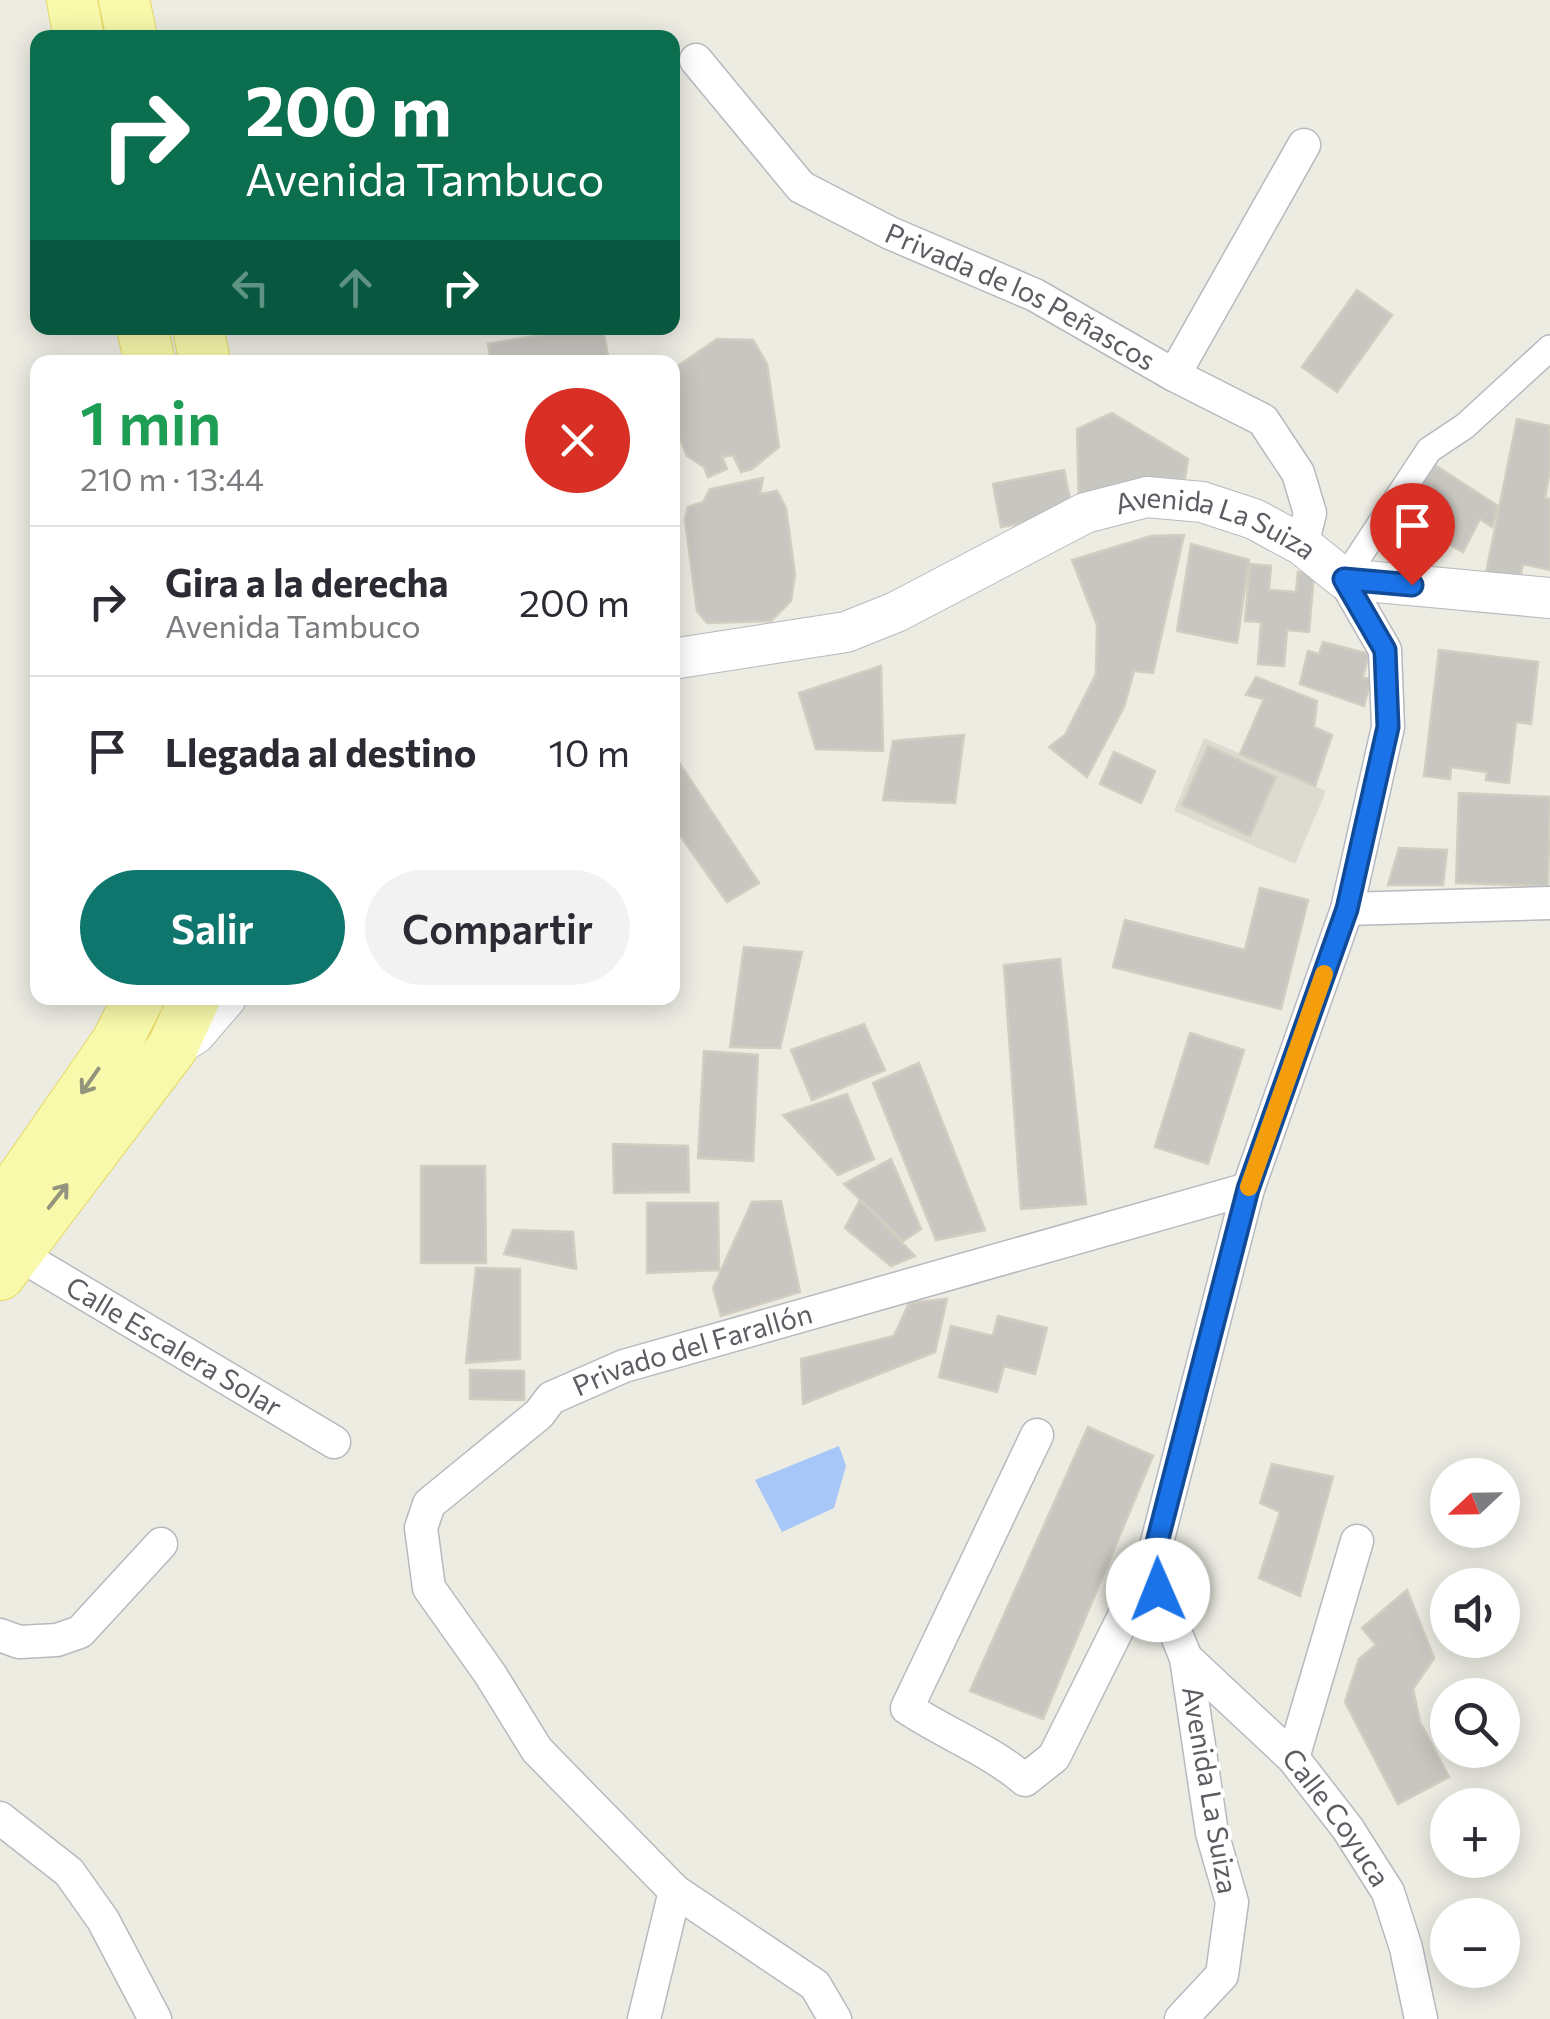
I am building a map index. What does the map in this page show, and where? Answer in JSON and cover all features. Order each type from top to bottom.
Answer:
[{"type":"main road","points":[[72,0],[78,30]]},
{"type":"main road","points":[[124,0],[130,30]]},
{"type":"main road","points":[[5,1246],[135,1005]]},
{"type":"main road","points":[[5,1246],[172,1048],[192,1005]]},
{"type":"street","name":"Privada de los Peñascos","points":[[696,60],[801,187],[890,233],[1036,295],[1174,375],[1263,420],[1298,474],[1310,513],[1302,545]]},
{"type":"street","points":[[1174,375],[1304,145]]},
{"type":"street","points":[[1550,348],[1464,426],[1430,450],[1344,579],[1550,598]]},
{"type":"street","name":"Avenida La Suiza","points":[[680,658],[846,632],[896,612],[1085,513],[1147,497],[1202,502],[1254,519],[1302,545],[1344,579],[1385,650],[1388,727],[1347,909],[1248,1189],[1153,1558],[1158,1590],[1186,1658],[1212,1833],[1232,1902],[1222,1975],[1181,2019]]},
{"type":"street","points":[[1347,909],[1550,903]]},
{"type":"street","points":[[172,1048],[195,1034],[220,1005]]},
{"type":"street","name":"Privado del Farallón","points":[[835,2019],[815,1985],[675,1891],[536,1750],[490,1674],[429,1588],[421,1528],[429,1504],[539,1414],[551,1398],[624,1366],[1248,1189]]},
{"type":"street","name":"Calle Escalera Solar","points":[[5,1246],[334,1442]]},
{"type":"street","points":[[1037,1436],[907,1708],[938,1729],[1002,1761],[1025,1780],[1054,1757],[1153,1558]]},
{"type":"street","points":[[1293,1758],[1357,1540]]},
{"type":"street","points":[[0,1636],[19,1642],[57,1640],[80,1632],[161,1544]]},
{"type":"street","name":"Calle Coyuca","points":[[1186,1658],[1293,1758],[1348,1829],[1388,1892],[1406,1948],[1421,2019]]},
{"type":"street","points":[[0,1818],[69,1872],[103,1920],[156,2019]]},
{"type":"street","points":[[644,2019],[675,1891]]},
{"type":"shaded area","points":[[1204,738],[1326,791],[1295,864],[1174,811]]},
{"type":"water","points":[[839,1446],[846,1466],[834,1508],[782,1532],[755,1480]]},
{"type":"building","points":[[1357,290],[1392,315],[1337,392],[1302,367]]},
{"type":"building","points":[[540,335],[604,335],[608,355],[490,355],[488,344]]},
{"type":"building","points":[[717,339],[753,340],[767,364],[779,447],[752,469],[741,472],[733,455],[722,457],[727,469],[708,477],[704,467],[687,456],[680,439],[680,364]]},
{"type":"building","points":[[1112,413],[1188,459],[1185,478],[1079,506],[1077,429]]},
{"type":"building","points":[[1517,419],[1550,426],[1550,470],[1545,498],[1550,499],[1550,570],[1523,564],[1517,595],[1483,588]]},
{"type":"building","points":[[1424,458],[1498,506],[1492,527],[1480,519],[1463,552],[1394,515]]},
{"type":"building","points":[[1064,470],[1073,514],[1001,527],[993,484]]},
{"type":"building","points":[[763,478],[760,494],[777,491],[786,508],[795,575],[791,601],[771,621],[707,623],[697,611],[685,519],[688,507],[703,502],[710,489]]},
{"type":"building","points":[[1184,535],[1153,673],[1134,671],[1124,707],[1087,777],[1049,747],[1065,735],[1096,674],[1097,625],[1072,560],[1151,536]]},
{"type":"building","points":[[1191,544],[1249,560],[1237,643],[1177,631]]},
{"type":"building","points":[[1250,564],[1271,566],[1269,590],[1296,592],[1298,572],[1314,573],[1309,632],[1287,630],[1284,666],[1258,664],[1261,622],[1245,621]]},
{"type":"building","points":[[1323,642],[1369,654],[1363,677],[1371,679],[1364,706],[1300,684],[1308,651],[1319,654]]},
{"type":"building","points":[[1439,650],[1538,662],[1531,724],[1516,722],[1509,783],[1486,780],[1487,772],[1451,767],[1450,779],[1424,776]]},
{"type":"building","points":[[881,666],[883,751],[816,749],[799,693]]},
{"type":"building","points":[[1256,677],[1317,701],[1314,727],[1332,735],[1315,786],[1240,754],[1264,699],[1246,695]]},
{"type":"building","points":[[964,735],[955,803],[883,800],[893,741]]},
{"type":"building","points":[[1208,746],[1276,777],[1250,836],[1182,805]]},
{"type":"building","points":[[1114,752],[1155,771],[1141,803],[1100,784]]},
{"type":"building","points":[[680,764],[759,883],[727,902],[680,835]]},
{"type":"building","points":[[1459,793],[1550,797],[1548,886],[1456,883]]},
{"type":"building","points":[[1399,848],[1447,850],[1443,885],[1388,885]]},
{"type":"building","points":[[1260,888],[1308,900],[1281,1009],[1113,967],[1125,920],[1245,950]]},
{"type":"building","points":[[744,947],[802,952],[780,1048],[730,1047]]},
{"type":"building","points":[[1060,959],[1086,1204],[1021,1209],[1004,965]]},
{"type":"building","points":[[864,1024],[885,1070],[812,1100],[791,1050]]},
{"type":"building","points":[[1190,1033],[1244,1050],[1208,1164],[1155,1147]]},
{"type":"building","points":[[704,1051],[758,1055],[753,1161],[698,1158]]},
{"type":"building","points":[[919,1063],[985,1230],[936,1240],[873,1083]]},
{"type":"building","points":[[847,1094],[874,1159],[838,1175],[783,1115]]},
{"type":"building","points":[[613,1144],[688,1146],[689,1192],[614,1193]]},
{"type":"building","points":[[891,1159],[921,1229],[903,1241],[844,1184]]},
{"type":"building","points":[[421,1166],[485,1166],[486,1263],[421,1263]]},
{"type":"building","points":[[860,1200],[915,1256],[891,1266],[845,1228]]},
{"type":"building","points":[[781,1201],[800,1292],[721,1316],[713,1288],[752,1202]]},
{"type":"building","points":[[647,1203],[718,1203],[719,1270],[647,1273]]},
{"type":"building","points":[[513,1230],[573,1232],[576,1269],[504,1254]]},
{"type":"building","points":[[476,1268],[520,1269],[520,1359],[466,1363]]},
{"type":"building","points":[[947,1299],[935,1352],[803,1404],[801,1359],[894,1336],[909,1303]]},
{"type":"building","points":[[998,1316],[1047,1328],[1035,1374],[1004,1366],[997,1392],[939,1377],[951,1326],[993,1336]]},
{"type":"building","points":[[470,1370],[524,1371],[524,1400],[470,1399]]},
{"type":"building","points":[[1088,1427],[1153,1456],[1043,1719],[970,1691]]},
{"type":"building","points":[[1272,1464],[1333,1477],[1300,1596],[1259,1578],[1280,1512],[1260,1503]]},
{"type":"building","points":[[1407,1590],[1430,1648],[1430,1658],[1434,1658],[1413,1689],[1420,1722],[1430,1741],[1430,1768],[1444,1768],[1449,1777],[1398,1804],[1345,1702],[1359,1659],[1376,1645],[1362,1628]]},
{"type":"slow traffic","points":[[1249,1187],[1324,974]]},
{"type":"route","points":[[1158,1590],[1153,1558],[1248,1189],[1347,909],[1388,727],[1385,650],[1344,579],[1412,585]]}]
